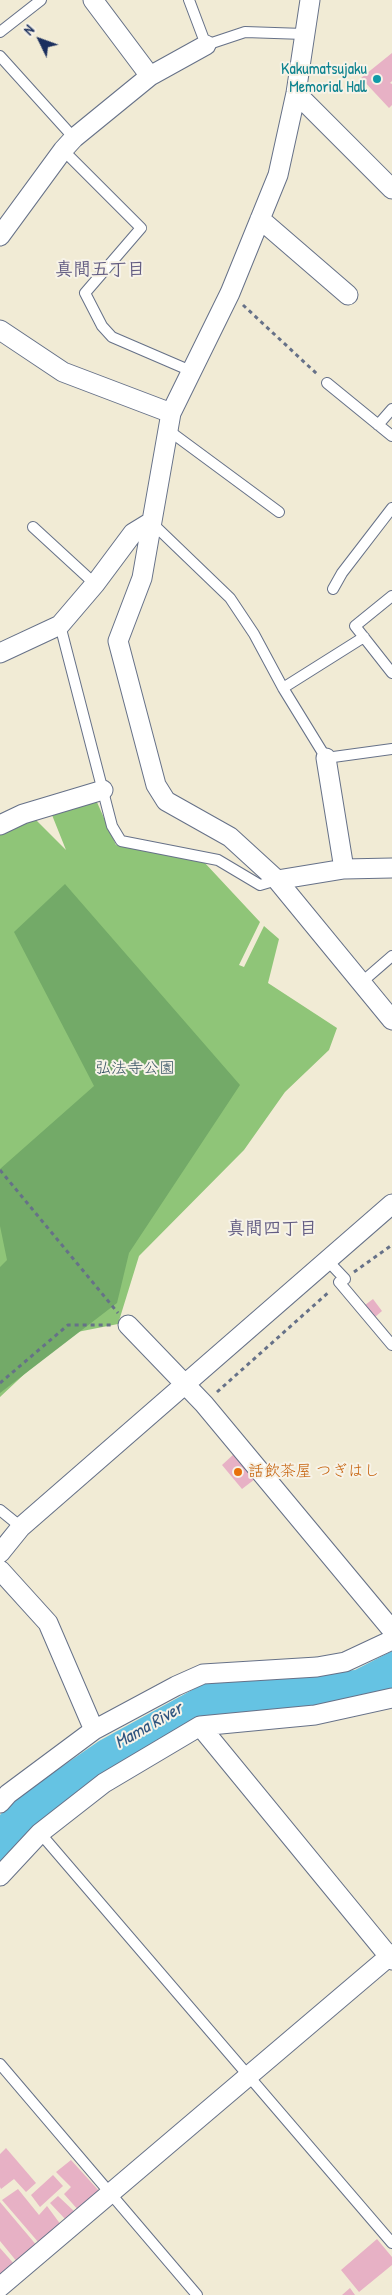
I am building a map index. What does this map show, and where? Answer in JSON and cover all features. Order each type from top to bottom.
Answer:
[{"type":"street","points":[[93,0],[150,76]]},
{"type":"street","points":[[310,0],[296,93],[278,175],[230,293],[192,371],[170,422],[142,578],[118,640],[156,785],[166,801],[230,837],[277,880],[392,1020]]},
{"type":"street","points":[[0,236],[69,144],[150,76],[206,45]]},
{"type":"street","points":[[296,93],[392,189]]},
{"type":"street","points":[[260,219],[348,296]]},
{"type":"street","points":[[0,330],[63,372],[170,422]]},
{"type":"street","points":[[0,653],[60,625],[133,533],[151,522]]},
{"type":"street","points":[[326,758],[344,869]]},
{"type":"street","points":[[0,825],[23,814],[103,790]]},
{"type":"street","points":[[277,880],[344,869],[392,868]]},
{"type":"street","points":[[0,1553],[21,1527],[186,1386],[392,1204]]},
{"type":"street","points":[[128,1325],[204,1404],[392,1630]]},
{"type":"street","points":[[0,1570],[48,1623],[94,1730]]},
{"type":"street","points":[[0,1803],[8,1794],[94,1730],[176,1686],[203,1674],[317,1667],[345,1662],[392,1640]]},
{"type":"street","points":[[0,1876],[40,1833],[104,1783],[200,1726],[315,1715],[392,1698]]},
{"type":"street","points":[[0,2287],[391,1957],[200,1726]]},
{"type":"lane","points":[[0,32],[41,0]]},
{"type":"lane","points":[[189,0],[206,45],[245,32],[304,34]]},
{"type":"lane","points":[[0,56],[69,144],[141,228],[85,293],[102,326],[112,337],[192,371]]},
{"type":"lane","points":[[327,383],[392,436]]},
{"type":"lane","points":[[378,425],[392,409]]},
{"type":"lane","points":[[170,422],[279,512]]},
{"type":"lane","points":[[334,589],[342,573],[392,508]]},
{"type":"lane","points":[[151,522],[230,598],[254,634],[283,688],[326,758],[392,749]]},
{"type":"lane","points":[[33,527],[94,584]]},
{"type":"lane","points":[[392,596],[356,626],[392,673]]},
{"type":"lane","points":[[60,625],[112,826],[121,842],[218,860],[260,885],[277,880]]},
{"type":"lane","points":[[283,688],[364,637]]},
{"type":"lane","points":[[362,982],[392,956]]},
{"type":"lane","points":[[327,1260],[392,1344]]},
{"type":"lane","points":[[0,1510],[21,1527]]},
{"type":"lane","points":[[40,1833],[392,2243]]},
{"type":"lane","points":[[0,2064],[197,2295]]},
{"type":"path","points":[[230,293],[327,383]]},
{"type":"path","points":[[0,1170],[128,1325]]},
{"type":"path","points":[[204,1404],[342,1280],[392,1245]]},
{"type":"path","points":[[0,1383],[68,1325],[128,1325]]},
{"type":"green space","name":"弘法寺公園","points":[[96,800],[116,845],[204,862],[260,922],[239,965],[244,967],[264,926],[279,939],[268,983],[337,1028],[329,1050],[285,1092],[244,1150],[139,1256],[118,1324],[67,1334],[0,1397],[0,832],[28,812],[66,850],[52,815]]},
{"type":"green space","points":[[65,884],[240,1085],[129,1253],[117,1303],[0,1393],[0,1267],[7,1260],[0,1226],[0,1169],[94,1086],[14,932]]},
{"type":"water","name":"Mama River","points":[[392,1651],[392,1689],[312,1706],[197,1718],[0,1863],[0,1815],[12,1801],[99,1741],[203,1684],[355,1670]]},
{"type":"building","name":"Kakumatsujaku Memorial Hall","points":[[392,53],[392,81],[390,83],[392,84],[392,105],[389,108],[361,78]]},
{"type":"building","points":[[373,1299],[382,1311],[375,1317],[365,1305]]},
{"type":"building","name":"話飲茶屋 つぎはし","points":[[234,1454],[255,1479],[242,1489],[222,1465]]},
{"type":"building","points":[[6,2148],[36,2183],[26,2192],[14,2179],[1,2189],[0,2187],[0,2154]]},
{"type":"building","points":[[71,2160],[100,2192],[79,2211],[64,2194],[71,2187],[56,2172]]},
{"type":"building","points":[[53,2175],[63,2186],[40,2207],[31,2195]]},
{"type":"building","points":[[18,2189],[39,2215],[47,2206],[61,2225],[39,2243],[2,2200]]},
{"type":"building","points":[[58,2196],[76,2213],[66,2220],[50,2203]]},
{"type":"building","points":[[0,2202],[38,2247],[18,2263],[0,2241]]},
{"type":"building","points":[[377,2239],[392,2257],[392,2265],[359,2292],[341,2270]]},
{"type":"building","points":[[0,2248],[15,2265],[0,2277]]},
{"type":"building","points":[[350,2288],[355,2295],[342,2295]]},
{"type":"place","name":"Kakumatsujaku Memorial Hall","points":[[377,79]]},
{"type":"place","name":"話飲茶屋 つぎはし","points":[[238,1472]]},
{"type":"district","name":"真間五丁目","points":[[100,270]]},
{"type":"district","name":"真間四丁目","points":[[272,1229]]}]
